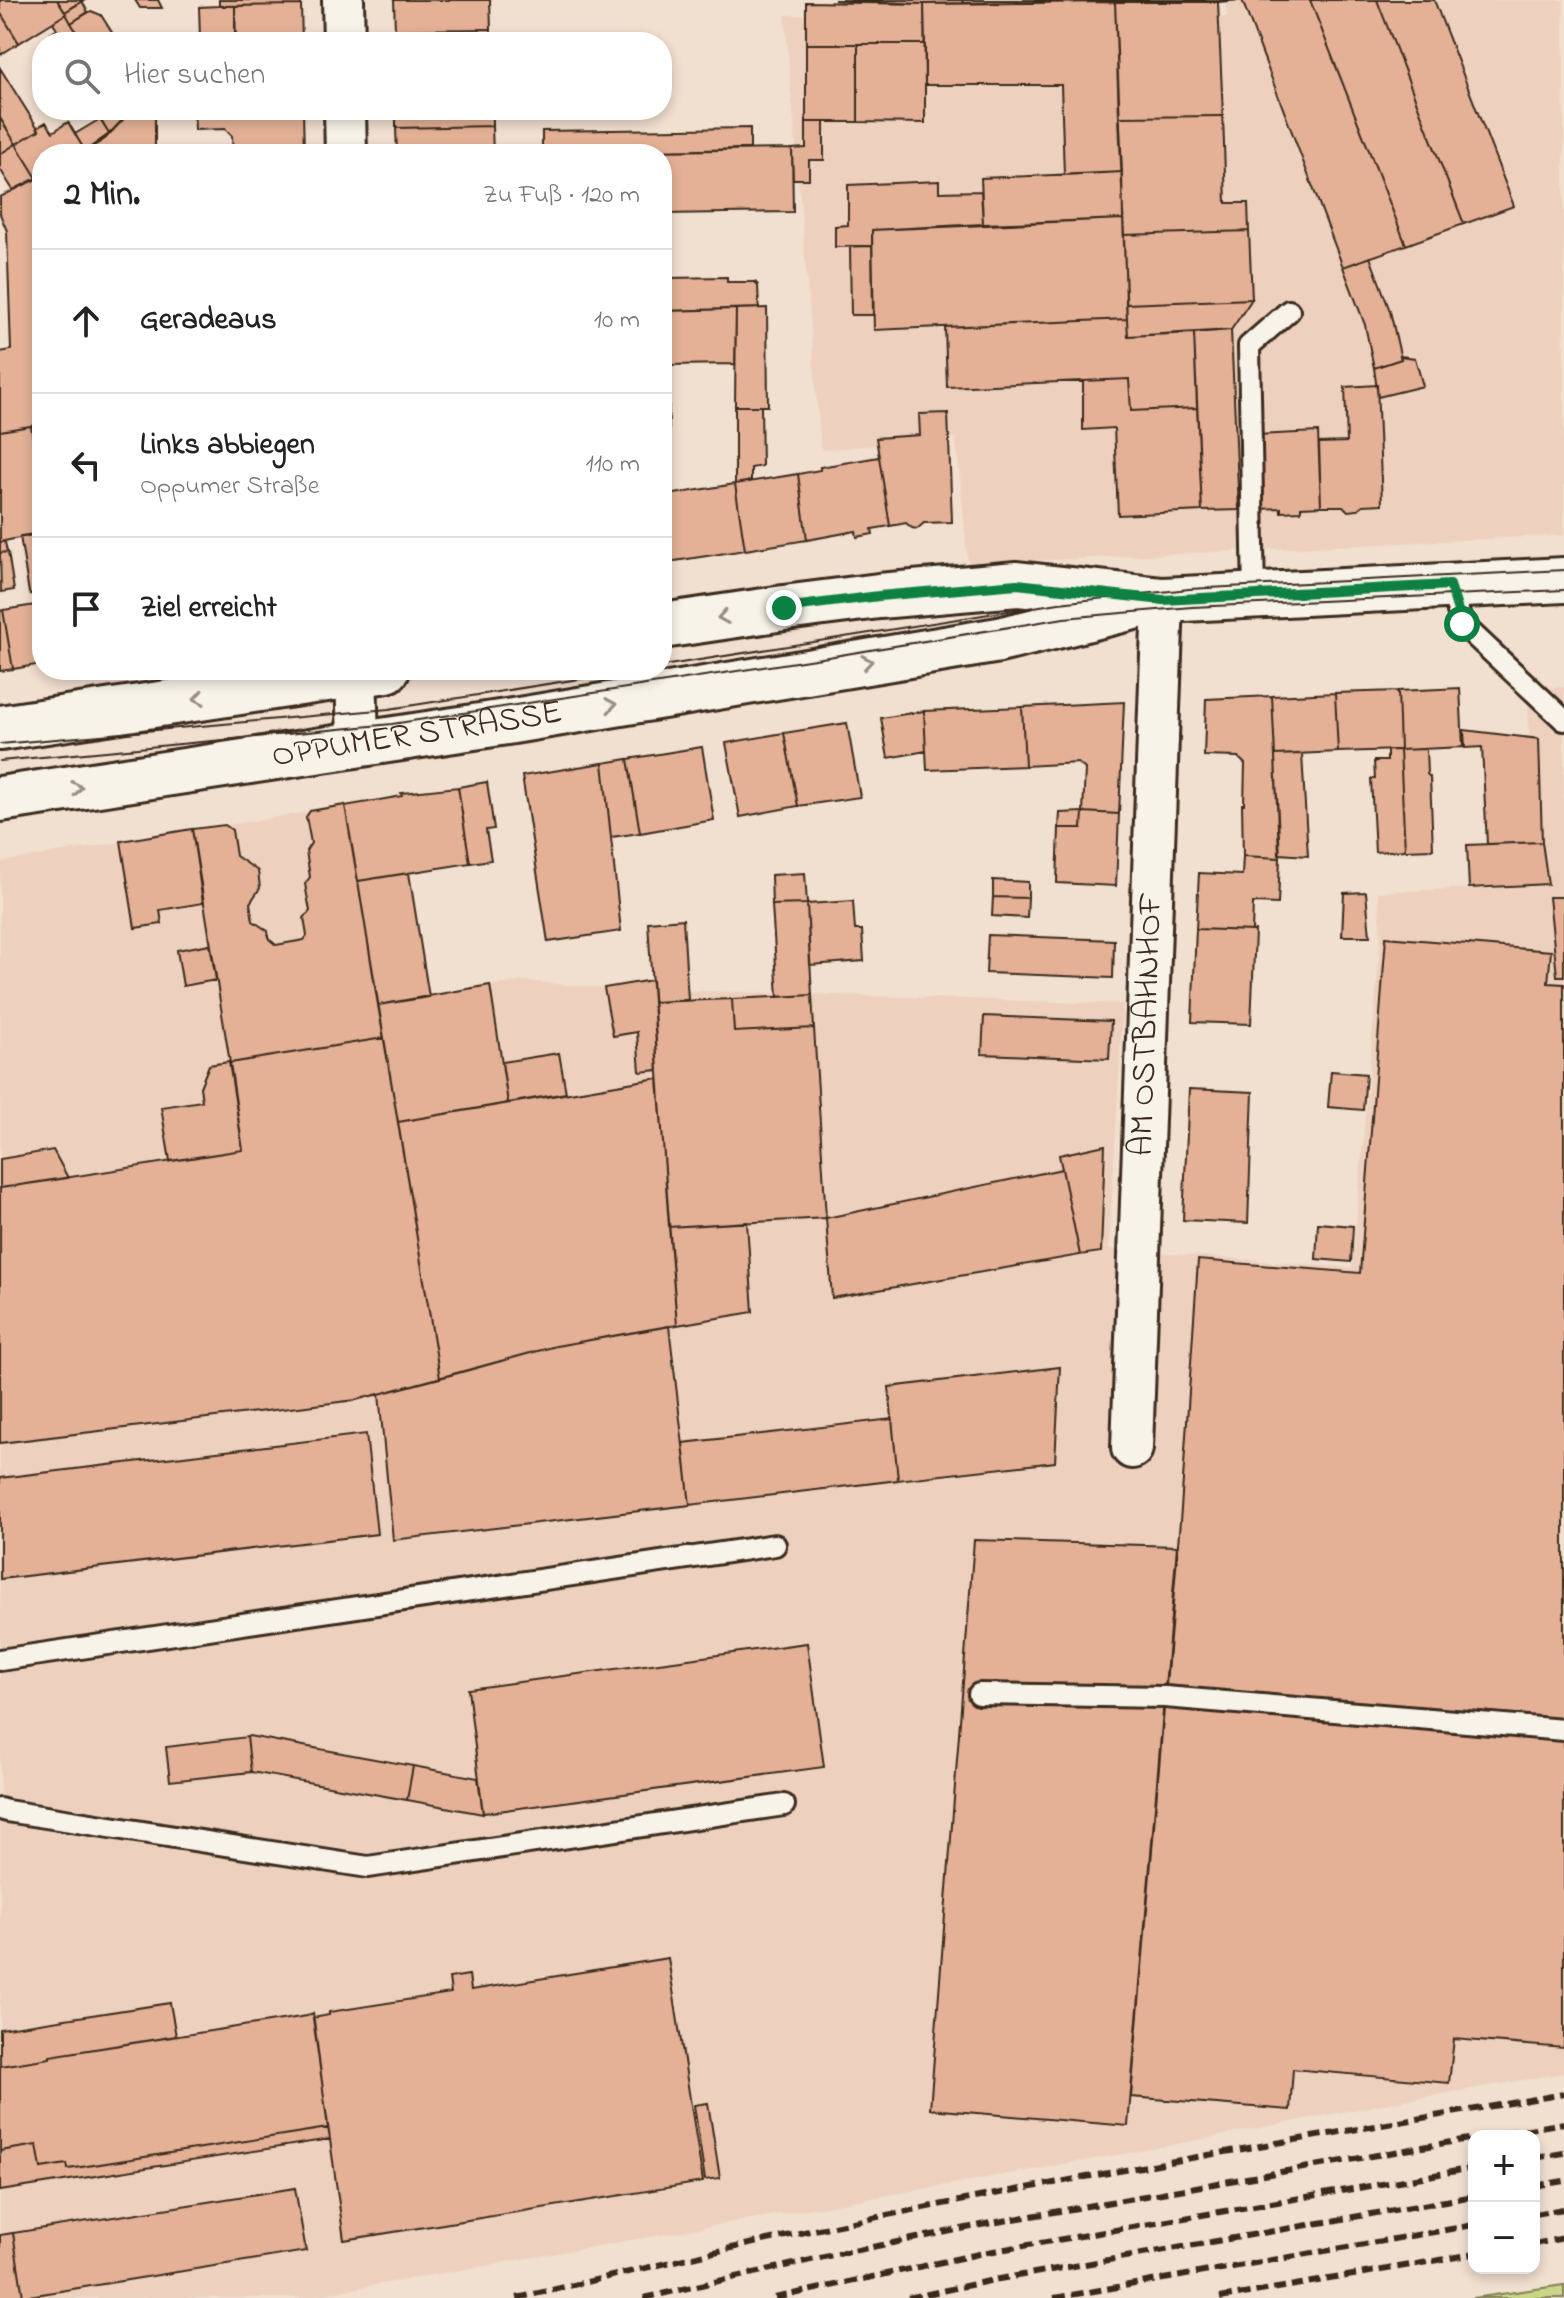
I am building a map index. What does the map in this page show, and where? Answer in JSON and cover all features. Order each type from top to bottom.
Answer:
[{"type":"main road","name":"OPPUMER STRASSE","points":[[672,625],[863,598],[1017,584],[1163,600],[1564,580]]},
{"type":"main road","name":"OPPUMER STRASSE","points":[[0,799],[513,721],[999,640],[1163,600]]},
{"type":"main road","name":"OPPUMER STRASSE","points":[[0,728],[314,680]]},
{"type":"street","points":[[343,0],[344,32]]},
{"type":"street","points":[[345,120],[346,144]]},
{"type":"street","name":"AM OSTBAHNHOF","points":[[1132,1448],[1163,600]]},
{"type":"street","points":[[358,744],[365,680]]},
{"type":"lane","points":[[1254,595],[1249,346],[1289,311]]},
{"type":"lane","points":[[1450,585],[1462,624],[1564,720]]},
{"type":"lane","points":[[0,1660],[775,1545]]},
{"type":"lane","points":[[979,1694],[1165,1697],[1564,1730]]},
{"type":"lane","points":[[2,1812],[368,1867],[784,1805]]},
{"type":"shaded area","points":[[1226,0],[1564,0],[1564,535],[968,564],[956,438],[821,450],[785,15],[1227,17]]},
{"type":"shaded area","points":[[1564,687],[1564,2073],[301,2298],[0,2298],[0,862],[345,806],[379,1005],[521,981],[604,988],[1123,1004],[1109,1249],[1352,1268],[1381,935],[1378,892],[1538,886],[1527,689]]},
{"type":"green space","points":[[1564,2285],[1564,2298],[1473,2298]]},
{"type":"building","points":[[0,0],[57,0],[66,14],[32,32],[19,43],[0,12]]},
{"type":"building","points":[[57,0],[85,0],[65,12]]},
{"type":"building","points":[[135,0],[158,0],[162,8],[140,8]]},
{"type":"building","points":[[219,0],[301,0],[301,5],[219,6]]},
{"type":"building","points":[[394,0],[490,0],[491,29],[395,30]]},
{"type":"building","points":[[834,0],[962,0],[963,3],[924,4]]},
{"type":"building","points":[[962,0],[1034,0],[1034,2],[963,3]]},
{"type":"building","points":[[1119,0],[1119,2],[1034,2]]},
{"type":"building","points":[[1119,0],[1242,0],[1119,2]]},
{"type":"building","points":[[1242,0],[1310,0],[1406,245],[1343,267]]},
{"type":"building","points":[[1310,0],[1377,0],[1464,224],[1406,245]]},
{"type":"building","points":[[1377,0],[1434,0],[1514,206],[1464,224]]},
{"type":"building","points":[[82,1],[88,12],[71,23],[65,12]]},
{"type":"building","points":[[806,2],[924,4],[925,44],[806,44]]},
{"type":"building","points":[[1115,2],[1122,172],[1064,175],[1061,85],[925,85],[924,4]]},
{"type":"building","points":[[1115,2],[1218,2],[1223,116],[1119,117]]},
{"type":"building","points":[[301,5],[302,32],[236,32],[235,6]]},
{"type":"building","points":[[235,6],[235,32],[200,32],[199,7]]},
{"type":"building","points":[[91,11],[101,15],[112,32],[77,32],[71,23]]},
{"type":"building","points":[[0,12],[19,43],[0,55]]},
{"type":"building","points":[[66,14],[77,32],[53,32],[57,30],[53,22]]},
{"type":"building","points":[[491,29],[491,32],[395,32]]},
{"type":"building","points":[[806,44],[858,44],[858,122],[806,122]]},
{"type":"building","points":[[858,44],[925,44],[925,123],[858,122]]},
{"type":"building","points":[[0,68],[39,130],[16,144],[0,118]]},
{"type":"building","points":[[1223,116],[1226,203],[1248,203],[1249,231],[1124,235],[1119,117]]},
{"type":"building","points":[[0,118],[16,144],[0,154]]},
{"type":"building","points":[[100,120],[122,120],[109,134]]},
{"type":"building","points":[[101,120],[109,134],[95,144],[81,144],[75,134]]},
{"type":"building","points":[[123,120],[155,120],[155,144],[97,144]]},
{"type":"building","points":[[194,120],[303,120],[304,144],[232,144],[232,136],[225,129],[195,130]]},
{"type":"building","points":[[396,120],[492,120],[492,126],[396,128]]},
{"type":"building","points":[[46,122],[53,132],[68,122],[81,144],[32,144],[32,170],[16,144],[39,130],[38,127]]},
{"type":"building","points":[[806,122],[824,122],[824,160],[809,160],[809,179],[793,179],[792,149],[806,148]]},
{"type":"building","points":[[492,126],[493,144],[397,144],[396,128]]},
{"type":"building","points":[[750,128],[750,149],[672,150],[672,144],[542,144],[542,131]]},
{"type":"building","points":[[16,144],[32,170],[32,180],[13,190],[0,169],[0,154]]},
{"type":"building","points":[[792,149],[793,212],[672,214],[672,151]]},
{"type":"building","points":[[1122,172],[1123,219],[983,224],[981,178]]},
{"type":"building","points":[[32,181],[32,426],[0,431],[0,352],[11,350],[7,231],[0,214],[0,197]]},
{"type":"building","points":[[939,181],[939,192],[981,191],[983,224],[872,230],[872,246],[835,247],[835,226],[848,225],[848,185]]},
{"type":"building","points":[[1123,219],[1127,319],[874,330],[872,230]]},
{"type":"building","points":[[1249,231],[1252,299],[1126,304],[1124,235]]},
{"type":"building","points":[[850,246],[872,246],[873,315],[851,315]]},
{"type":"building","points":[[1370,257],[1390,311],[1401,359],[1374,368],[1365,325],[1343,267]]},
{"type":"building","points":[[727,277],[727,282],[755,282],[758,285],[759,308],[672,311],[672,278]]},
{"type":"building","points":[[1252,299],[1231,330],[1128,336],[1126,304]]},
{"type":"building","points":[[767,308],[768,406],[735,406],[736,309]]},
{"type":"building","points":[[736,309],[735,364],[672,365],[672,311]]},
{"type":"building","points":[[1127,319],[1128,336],[1194,333],[1197,408],[1131,411],[1129,379],[947,387],[945,327]]},
{"type":"building","points":[[1231,330],[1239,510],[1202,511],[1194,333]]},
{"type":"building","points":[[1400,356],[1415,358],[1423,386],[1378,397],[1374,368],[1401,359]]},
{"type":"building","points":[[1129,379],[1131,411],[1197,408],[1202,511],[1118,515],[1114,428],[1083,430],[1083,381]]},
{"type":"building","points":[[1377,385],[1382,504],[1363,505],[1357,510],[1348,511],[1343,506],[1321,506],[1319,443],[1347,442],[1345,387]]},
{"type":"building","points":[[735,406],[761,406],[762,466],[751,468],[751,481],[735,484]]},
{"type":"building","points":[[948,413],[952,522],[924,523],[917,529],[906,523],[890,526],[876,438],[920,435],[919,414]]},
{"type":"building","points":[[31,426],[32,535],[0,542],[0,431]]},
{"type":"building","points":[[1318,432],[1321,506],[1281,512],[1281,508],[1260,509],[1257,435]]},
{"type":"building","points":[[879,457],[890,526],[872,529],[873,534],[857,537],[856,531],[807,540],[798,474]]},
{"type":"building","points":[[798,474],[807,540],[745,550],[735,484]]},
{"type":"building","points":[[735,484],[745,550],[672,561],[672,494]]},
{"type":"building","points":[[32,534],[32,594],[29,593],[20,536]]},
{"type":"building","points":[[0,542],[5,542],[7,552],[0,553]]},
{"type":"building","points":[[8,552],[14,590],[1,592],[0,553]]},
{"type":"building","points":[[32,606],[32,666],[13,669],[3,610]]},
{"type":"building","points":[[3,610],[13,669],[0,671],[0,611]]},
{"type":"building","points":[[1460,688],[1463,747],[1400,750],[1398,691]]},
{"type":"building","points":[[1398,691],[1400,750],[1338,752],[1335,693]]},
{"type":"building","points":[[1335,693],[1338,752],[1275,755],[1272,696]]},
{"type":"building","points":[[1272,696],[1280,858],[1243,856],[1245,764],[1238,757],[1204,756],[1206,699]]},
{"type":"building","points":[[1124,702],[1119,814],[1083,812],[1085,769],[1078,763],[1025,766],[1022,707]]},
{"type":"building","points":[[1022,707],[1025,766],[927,770],[924,711]]},
{"type":"building","points":[[924,711],[926,751],[888,758],[881,718]]},
{"type":"building","points":[[847,723],[860,797],[798,806],[784,733]]},
{"type":"building","points":[[1464,730],[1539,739],[1542,842],[1487,844],[1482,747],[1465,748]]},
{"type":"building","points":[[784,733],[798,806],[740,817],[726,743]]},
{"type":"building","points":[[702,747],[714,820],[640,833],[628,759]]},
{"type":"building","points":[[1426,749],[1433,849],[1405,850],[1400,750]]},
{"type":"building","points":[[1387,750],[1400,750],[1405,850],[1375,852],[1371,779],[1375,779],[1374,761],[1387,761]]},
{"type":"building","points":[[1302,754],[1308,856],[1279,854],[1275,755]]},
{"type":"building","points":[[628,759],[640,833],[611,837],[603,763]]},
{"type":"building","points":[[603,763],[621,931],[548,942],[522,776]]},
{"type":"building","points":[[487,782],[494,829],[486,830],[491,860],[470,863],[458,787]]},
{"type":"building","points":[[458,787],[470,863],[358,881],[345,806],[402,796],[401,793]]},
{"type":"building","points":[[345,805],[384,1038],[230,1063],[192,829],[225,825],[232,830],[236,856],[258,871],[260,888],[250,903],[253,921],[268,931],[269,939],[276,945],[304,940],[307,936],[304,918],[310,911],[305,884],[310,877],[306,851],[311,843],[306,817],[310,811]]},
{"type":"building","points":[[1083,812],[1082,828],[1059,828],[1060,813]]},
{"type":"building","points":[[1083,812],[1119,814],[1116,886],[1057,883],[1059,828],[1082,828]]},
{"type":"building","points":[[192,829],[203,903],[160,910],[162,924],[135,928],[121,841]]},
{"type":"building","points":[[1542,842],[1548,884],[1469,888],[1467,845]]},
{"type":"building","points":[[1243,856],[1280,858],[1278,904],[1253,903],[1252,931],[1196,929],[1199,873],[1242,875]]},
{"type":"building","points":[[409,873],[429,997],[378,1005],[358,881]]},
{"type":"building","points":[[805,873],[807,904],[772,905],[771,875]]},
{"type":"building","points":[[993,880],[1028,882],[1028,898],[993,897]]},
{"type":"building","points":[[1366,892],[1370,936],[1342,936],[1344,893]]},
{"type":"building","points":[[993,897],[1028,898],[1027,918],[992,916]]},
{"type":"building","points":[[1549,897],[1564,897],[1564,976],[1557,976]]},
{"type":"building","points":[[853,901],[855,930],[862,930],[864,961],[810,965],[807,904]]},
{"type":"building","points":[[807,904],[812,995],[778,997],[772,905]]},
{"type":"building","points":[[683,919],[688,1000],[653,1002],[648,922]]},
{"type":"building","points":[[1196,929],[1255,931],[1251,1024],[1192,1022]]},
{"type":"building","points":[[988,935],[1114,940],[1113,978],[986,973]]},
{"type":"building","points":[[1386,937],[1551,951],[1548,983],[1564,984],[1564,2048],[1454,2039],[1449,2083],[1293,2069],[1290,2110],[1131,2097],[1181,1509],[1198,1260],[1360,1273]]},
{"type":"building","points":[[210,944],[216,980],[183,986],[177,950]]},
{"type":"building","points":[[652,980],[658,1070],[640,1072],[637,1032],[613,1036],[604,988]]},
{"type":"building","points":[[490,985],[508,1103],[398,1122],[378,1005]]},
{"type":"building","points":[[812,995],[814,1028],[734,1032],[732,999]]},
{"type":"building","points":[[732,999],[734,1032],[814,1028],[826,1218],[669,1227],[653,1002]]},
{"type":"building","points":[[984,1016],[1111,1021],[1109,1059],[982,1054]]},
{"type":"building","points":[[384,1038],[440,1378],[356,1400],[0,1443],[0,1188],[243,1150],[230,1063]]},
{"type":"building","points":[[559,1053],[566,1093],[508,1103],[502,1062]]},
{"type":"building","points":[[229,1062],[243,1150],[170,1161],[161,1107],[202,1101],[200,1087],[209,1065]]},
{"type":"building","points":[[1331,1071],[1366,1074],[1363,1110],[1328,1107]]},
{"type":"building","points":[[658,1078],[677,1325],[556,1346],[440,1378],[398,1122]]},
{"type":"building","points":[[1189,1089],[1253,1092],[1248,1223],[1183,1220]]},
{"type":"building","points":[[1105,1145],[1101,1252],[1080,1255],[1059,1155]]},
{"type":"building","points":[[53,1150],[68,1178],[0,1188],[0,1159]]},
{"type":"building","points":[[1062,1169],[1080,1255],[832,1298],[826,1218]]},
{"type":"building","points":[[747,1222],[753,1312],[677,1325],[669,1227]]},
{"type":"building","points":[[1318,1223],[1353,1226],[1351,1262],[1316,1259]]},
{"type":"building","points":[[669,1326],[690,1505],[393,1540],[379,1394],[556,1346]]},
{"type":"building","points":[[1060,1367],[1055,1462],[898,1480],[889,1387]]},
{"type":"building","points":[[892,1419],[898,1480],[690,1505],[683,1443]]},
{"type":"building","points":[[366,1434],[377,1534],[0,1579],[0,1478]]},
{"type":"building","points":[[974,1540],[1177,1546],[1128,2126],[930,2109]]},
{"type":"building","points":[[807,1643],[824,1767],[483,1813],[468,1689]]},
{"type":"building","points":[[249,1736],[413,1766],[407,1800],[251,1772]]},
{"type":"building","points":[[247,1737],[251,1772],[170,1781],[166,1747]]},
{"type":"building","points":[[413,1766],[478,1778],[483,1814],[407,1800]]},
{"type":"building","points":[[668,1958],[703,2182],[344,2240],[313,2018],[329,2015],[329,2012],[451,1993],[449,1978],[469,1975],[471,1990]]},
{"type":"building","points":[[170,2003],[176,2036],[0,2066],[0,2029]]},
{"type":"building","points":[[313,2013],[328,2128],[68,2169],[67,2164],[41,2168],[37,2145],[0,2151],[0,2066]]},
{"type":"building","points":[[708,2103],[720,2178],[705,2180],[694,2105]]},
{"type":"building","points":[[328,2128],[330,2139],[0,2191],[0,2151],[37,2145],[41,2168],[67,2164],[68,2169]]},
{"type":"building","points":[[295,2188],[306,2251],[23,2297],[13,2233]]},
{"type":"building","points":[[13,2233],[23,2297],[0,2298],[0,2235]]},
{"type":"tram line","points":[[672,664],[1059,603],[1189,589],[1564,570]]},
{"type":"tram line","points":[[0,761],[392,724],[1064,618],[1192,607],[1564,590]]},
{"type":"tram line","points":[[0,744],[389,709],[573,680]]},
{"type":"railway","points":[[517,2298],[916,2209],[1564,2094]]},
{"type":"railway","points":[[1523,2130],[1564,2123]]},
{"type":"railway","points":[[644,2298],[986,2224],[1468,2139]]},
{"type":"railway","points":[[1540,2157],[1564,2153]]},
{"type":"railway","points":[[775,2298],[988,2252],[1468,2169]]},
{"type":"railway","points":[[1540,2185],[1564,2181]]},
{"type":"railway","points":[[908,2298],[994,2280],[1468,2197]]},
{"type":"railway","points":[[1540,2213],[1564,2209]]},
{"type":"railway","points":[[1054,2298],[1468,2226]]},
{"type":"railway","points":[[1540,2243],[1564,2238]]},
{"type":"railway","points":[[1220,2298],[1468,2255]]},
{"type":"route","points":[[784,608],[1017,584],[1163,600],[1450,585],[1462,624]]}]
